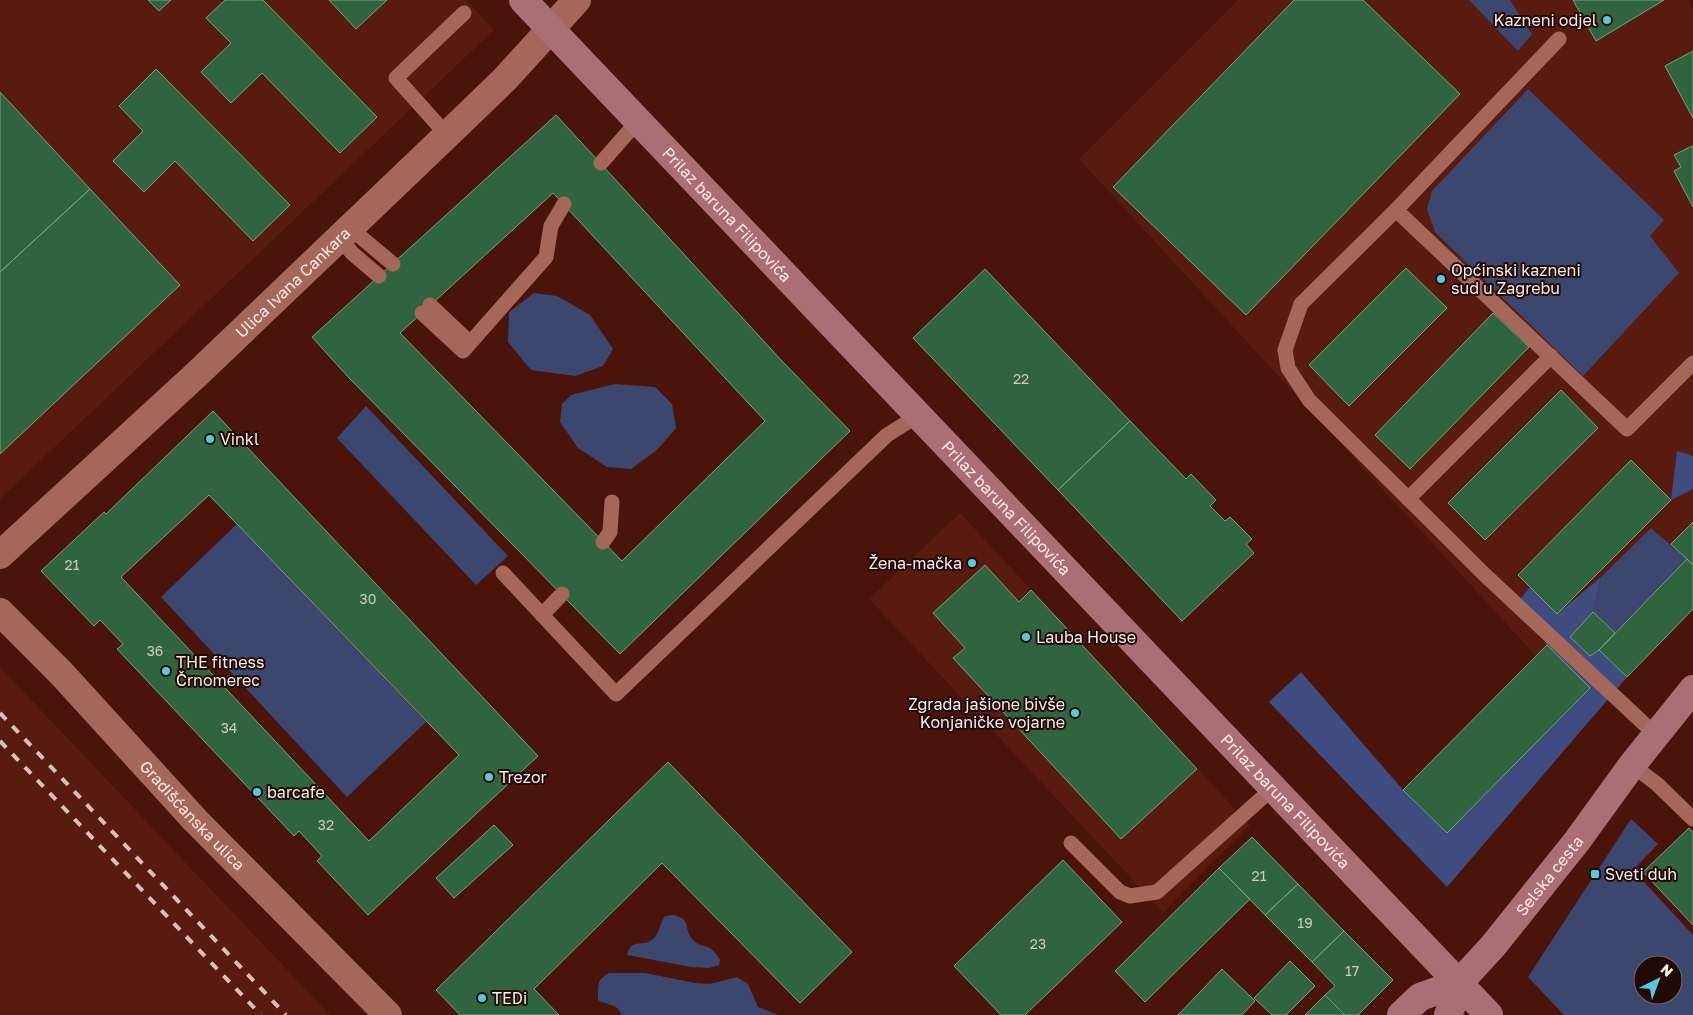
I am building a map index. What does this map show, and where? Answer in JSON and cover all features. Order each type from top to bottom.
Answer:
[{"type":"main road","name":"Prilaz baruna Filipovića","points":[[523,0],[1489,1015]]},
{"type":"main road","name":"Selska cesta","points":[[1448,1015],[1454,1003],[1459,983],[1503,934],[1577,841],[1632,765],[1693,689]]},
{"type":"main road","name":"Selska cesta","points":[[1400,1015],[1420,997],[1459,983]]},
{"type":"street","name":"Ulica Ivana Cankara","points":[[0,555],[197,374],[448,135],[505,79],[577,0]]},
{"type":"street","name":"Gradišćanska ulica","points":[[0,612],[62,673],[195,820],[388,1015]]},
{"type":"lane","points":[[448,135],[396,78],[464,13]]},
{"type":"lane","points":[[1559,38],[1396,210],[1301,304],[1285,350],[1288,368],[1309,400],[1485,575],[1656,735]]},
{"type":"lane","points":[[601,163],[638,121]]},
{"type":"lane","points":[[466,339],[426,309],[463,351],[546,257],[551,226],[564,204]]},
{"type":"lane","points":[[1396,210],[1627,429],[1693,363]]},
{"type":"lane","points":[[345,233],[393,264]]},
{"type":"lane","points":[[345,233],[352,253],[379,276]]},
{"type":"lane","points":[[1408,499],[1552,356]]},
{"type":"lane","points":[[503,573],[616,694],[887,435],[919,415]]},
{"type":"lane","points":[[603,542],[610,532],[612,502]]},
{"type":"lane","points":[[542,615],[562,594]]},
{"type":"lane","points":[[1632,765],[1657,784],[1693,819]]},
{"type":"lane","points":[[1071,842],[1120,892],[1130,896],[1157,892],[1273,788]]},
{"type":"shaded area","points":[[0,0],[466,0],[494,30],[0,499]]},
{"type":"shaded area","name":"Općinski kazneni sud u Zagrebu","points":[[1238,0],[1688,0],[1693,10],[1693,609],[1627,677],[1593,718],[1079,159]]},
{"type":"shaded area","points":[[1469,0],[1510,0],[1532,34],[1518,51]]},
{"type":"shaded area","points":[[1528,89],[1664,220],[1650,236],[1679,273],[1583,376],[1435,232],[1427,209],[1432,191]]},
{"type":"shaded area","points":[[534,293],[557,296],[590,315],[613,349],[603,366],[575,376],[531,370],[508,342],[509,312]]},
{"type":"shaded area","points":[[615,384],[655,387],[672,404],[676,428],[657,450],[631,469],[607,467],[578,448],[560,422],[562,404],[571,395]]},
{"type":"shaded area","points":[[366,406],[508,556],[476,585],[337,438]]},
{"type":"shaded area","points":[[1677,451],[1693,456],[1693,489],[1671,500]]},
{"type":"shaded area","points":[[960,513],[1250,825],[1163,912],[869,599]]},
{"type":"shaded area","points":[[237,524],[426,722],[347,797],[161,597]]},
{"type":"shaded area","points":[[1651,528],[1687,559],[1615,633],[1593,612],[1601,577]]},
{"type":"shaded area","points":[[1601,577],[1593,612],[1570,637],[1590,656],[1599,650],[1627,677],[1447,887],[1269,702],[1301,672],[1403,790],[1447,833],[1590,688],[1547,645],[1520,599],[1530,587],[1557,614]]},
{"type":"shaded area","points":[[0,667],[330,1015],[0,1015]]},
{"type":"shaded area","points":[[1631,819],[1658,844],[1633,870],[1693,935],[1693,1015],[1564,1015],[1528,977]]},
{"type":"shaded area","points":[[673,915],[685,921],[692,939],[713,950],[720,960],[719,965],[709,968],[691,967],[627,955],[631,946],[646,943],[653,939],[658,933],[665,916]]},
{"type":"shaded area","points":[[609,973],[645,973],[695,983],[710,984],[737,977],[748,984],[758,1007],[778,1015],[622,1015],[618,1008],[598,1000],[600,981]]},
{"type":"building","points":[[148,0],[171,0],[159,11]]},
{"type":"building","points":[[225,0],[263,0],[377,117],[340,153],[262,73],[231,103],[201,72],[231,43],[206,18]]},
{"type":"building","points":[[329,0],[387,0],[356,29]]},
{"type":"building","points":[[1294,0],[1363,0],[1460,94],[1246,315],[1113,187]]},
{"type":"building","name":"Kazneni odjel","points":[[1573,0],[1664,0],[1596,41]]},
{"type":"building","points":[[1693,51],[1693,118],[1665,66]]},
{"type":"building","points":[[156,69],[290,205],[253,241],[175,161],[144,192],[113,161],[143,131],[119,106]]},
{"type":"building","points":[[0,92],[90,189],[0,272]]},
{"type":"building","points":[[556,115],[782,361],[850,431],[620,654],[350,379],[312,337]],"holes":[[[553,193],[765,421],[622,561],[400,333]]]},
{"type":"building","points":[[1692,146],[1693,207],[1674,171],[1681,167],[1674,155]]},
{"type":"building","points":[[90,189],[180,285],[0,454],[0,272]]},
{"type":"building","points":[[1406,268],[1447,308],[1349,406],[1309,365]]},
{"type":"building","points":[[985,269],[1130,421],[1058,490],[913,338]]},
{"type":"building","points":[[1493,313],[1529,347],[1410,469],[1375,435]]},
{"type":"building","points":[[1561,390],[1598,428],[1485,540],[1448,503]]},
{"type":"building","points":[[213,411],[538,756],[368,915],[317,861],[322,856],[299,831],[294,836],[117,649],[123,644],[100,620],[94,626],[41,571],[104,512],[106,514]],"holes":[[[209,495],[459,755],[369,841],[121,577]]]},
{"type":"building","points":[[1130,421],[1186,479],[1191,474],[1216,500],[1210,506],[1225,521],[1230,517],[1252,539],[1246,544],[1254,553],[1182,621],[1058,490]]},
{"type":"building","points":[[1631,460],[1671,500],[1557,614],[1518,575]]},
{"type":"building","points":[[1693,522],[1693,565],[1671,544]]},
{"type":"building","points":[[1687,559],[1693,565],[1693,609],[1627,677],[1599,650]]},
{"type":"building","name":"Zgrada jašione bivše Konjaničke vojarne","points":[[985,565],[1019,602],[1031,590],[1197,769],[1121,839],[953,658],[965,648],[933,613]]},
{"type":"building","points":[[1593,612],[1615,633],[1599,650],[1590,656],[1570,637]]},
{"type":"building","points":[[1547,645],[1590,688],[1447,833],[1403,790]]},
{"type":"building","points":[[668,762],[852,952],[800,1003],[662,863],[534,989],[559,1015],[460,1015],[436,990]]},
{"type":"building","points":[[494,825],[513,845],[454,898],[436,878]]},
{"type":"building","points":[[1689,828],[1693,832],[1693,925],[1643,872]]},
{"type":"building","points":[[1252,837],[1298,884],[1265,915],[1219,868]]},
{"type":"building","points":[[1063,860],[1122,922],[1025,1015],[1001,1015],[954,966]]},
{"type":"building","points":[[1219,868],[1250,899],[1145,1002],[1115,971]]},
{"type":"building","points":[[1298,884],[1344,931],[1312,962],[1265,915]]},
{"type":"building","points":[[1344,931],[1393,980],[1358,1015],[1345,1015],[1325,995],[1335,986],[1312,962]]},
{"type":"building","points":[[1290,961],[1315,986],[1286,1015],[1272,1015],[1254,998]]},
{"type":"building","points":[[1222,969],[1255,1001],[1242,1015],[1178,1015]]},
{"type":"building","points":[[1325,995],[1345,1015],[1305,1015]]},
{"type":"railway","points":[[0,713],[286,1015]]},
{"type":"railway","points":[[0,741],[261,1015]]},
{"type":"place","name":"Kazneni odjel","points":[[1607,20]]},
{"type":"place","name":"Općinski kazneni sud u Zagrebu","points":[[1441,279]]},
{"type":"place","name":"Vinkl","points":[[210,439]]},
{"type":"place","name":"Žena-mačka","points":[[972,563]]},
{"type":"place","name":"Lauba House","points":[[1026,637]]},
{"type":"place","name":"THE fitness Črnomerec","points":[[166,671]]},
{"type":"place","name":"Zgrada jašione bivše Konjaničke vojarne","points":[[1075,713]]},
{"type":"place","name":"Trezor","points":[[489,777]]},
{"type":"place","name":"barcafe","points":[[257,792]]},
{"type":"place","name":"Sveti duh","points":[[1595,874]]},
{"type":"place","name":"TEDi","points":[[482,998]]}]
